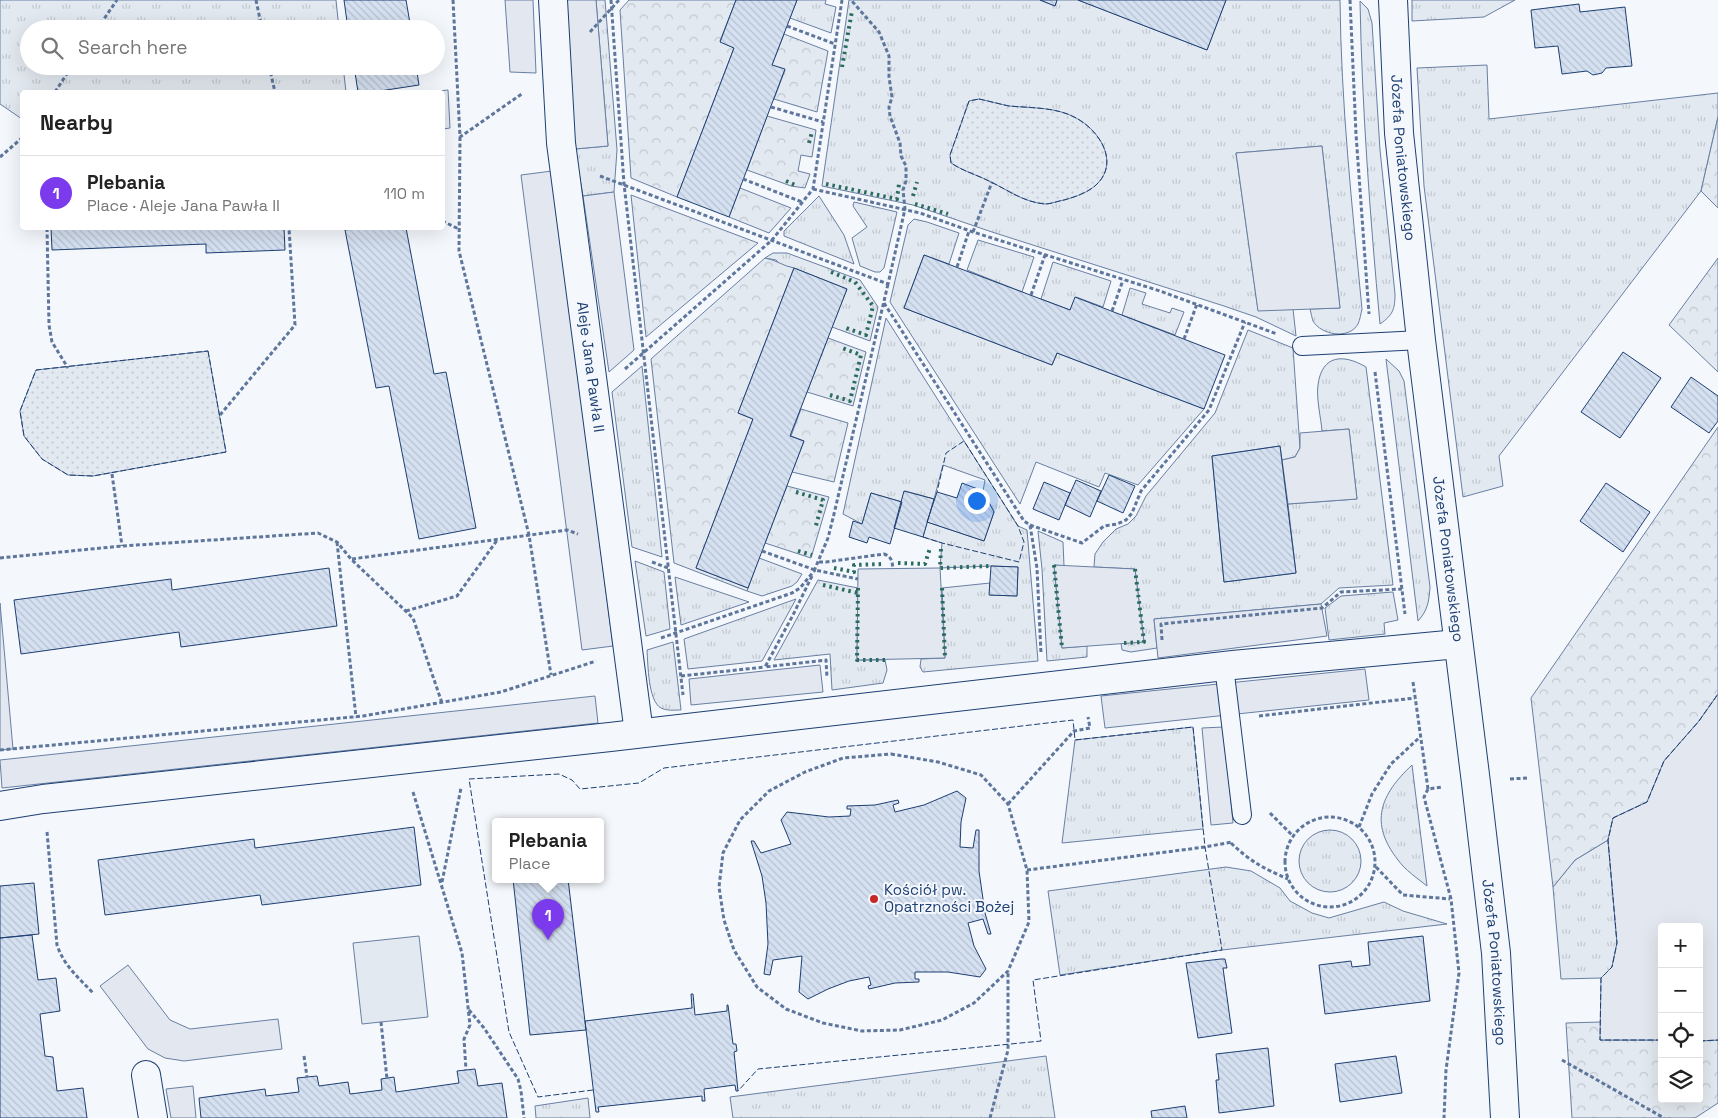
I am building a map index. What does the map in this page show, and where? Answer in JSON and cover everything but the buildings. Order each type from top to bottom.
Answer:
[{"type":"street","name":"Aleje Jana Pawła II","points":[[553,0],[561,143],[639,732]]},
{"type":"street","name":"Józefa Poniatowskiego","points":[[1393,0],[1400,133],[1420,340],[1496,953],[1505,1118]]},
{"type":"street","points":[[0,806],[53,798],[1224,666],[1458,644]]},
{"type":"street","points":[[146,1075],[153,1118]]},
{"type":"lane","points":[[1302,346],[1420,340]]},
{"type":"lane","points":[[1224,666],[1242,815]]},
{"type":"path","points":[[104,20],[117,0]]},
{"type":"path","points":[[256,0],[260,20]]},
{"type":"path","points":[[453,0],[460,137],[459,251],[529,535],[551,675]]},
{"type":"path","points":[[611,0],[624,184],[676,633],[792,593],[800,588],[815,570]]},
{"type":"path","points":[[643,353],[772,240],[813,189],[842,0]]},
{"type":"path","points":[[765,667],[819,562],[828,538],[905,209],[906,166],[901,156],[900,143],[890,116],[889,107],[892,97],[889,77],[889,56],[879,32],[851,0]]},
{"type":"path","points":[[1350,0],[1356,134],[1370,322]]},
{"type":"path","points":[[787,26],[835,44]]},
{"type":"path","points":[[460,137],[557,70]]},
{"type":"path","points":[[56,90],[66,75]]},
{"type":"path","points":[[271,75],[274,90]]},
{"type":"path","points":[[771,107],[823,122]]},
{"type":"path","points":[[0,157],[20,140]]},
{"type":"path","points":[[743,179],[802,202]]},
{"type":"path","points":[[957,267],[992,182]]},
{"type":"path","points":[[624,184],[888,284]]},
{"type":"path","points":[[813,189],[905,209],[1197,304],[1302,346]]},
{"type":"path","points":[[445,222],[459,229]]},
{"type":"path","points":[[47,230],[49,326],[52,342],[68,368]]},
{"type":"path","points":[[220,415],[295,325],[289,230]]},
{"type":"path","points":[[1031,295],[1045,255]]},
{"type":"path","points":[[1112,311],[1123,280]]},
{"type":"path","points":[[884,303],[1024,521],[1030,525],[1082,543],[1104,526],[1126,520],[1132,513],[1141,491],[1209,410],[1245,322]]},
{"type":"path","points":[[1184,339],[1197,304]]},
{"type":"path","points":[[1374,365],[1406,621]]},
{"type":"path","points":[[112,474],[122,546]]},
{"type":"path","points":[[1030,525],[1037,568],[1041,655]]},
{"type":"path","points":[[352,559],[567,530],[615,547]]},
{"type":"path","points":[[0,558],[122,546],[318,533],[336,542],[413,618],[442,703]]},
{"type":"path","points":[[406,611],[457,596],[498,539]]},
{"type":"path","points":[[336,542],[356,717]]},
{"type":"path","points":[[762,551],[815,570],[858,580]]},
{"type":"path","points":[[819,562],[884,554],[889,556],[893,569]]},
{"type":"path","points":[[1162,643],[1161,624],[1322,608],[1341,592],[1402,589]]},
{"type":"path","points":[[0,750],[356,717],[501,692],[628,650]]},
{"type":"path","points":[[681,676],[826,660],[829,711]]},
{"type":"path","points":[[1412,674],[1428,789],[1424,797],[1450,899],[1459,973],[1446,1070],[1444,1118]]},
{"type":"path","points":[[1231,719],[1416,698]]},
{"type":"path","points":[[1359,827],[1372,794],[1391,764],[1421,737]]},
{"type":"path","points":[[990,1118],[1008,1050],[1008,971],[1029,922],[1027,870],[1008,804],[980,775],[938,762],[891,754],[843,758],[804,772],[769,791],[740,820],[723,853],[719,888],[724,920],[734,950],[757,987],[786,1009],[823,1023],[862,1031],[900,1030],[942,1020],[974,1002],[1008,971]]},
{"type":"path","points":[[1504,780],[1527,778]]},
{"type":"path","points":[[411,784],[462,953],[470,1025],[464,1039],[466,1070]]},
{"type":"path","points":[[1428,789],[1449,786]]},
{"type":"path","points":[[441,884],[461,787]]},
{"type":"path","points":[[1027,870],[1230,843],[1241,834],[1242,815]]},
{"type":"path","points":[[1332,816],[1347,819],[1359,827],[1369,838],[1375,852],[1376,866],[1372,881],[1364,893],[1352,902],[1338,907],[1322,907],[1308,902],[1296,892],[1288,879],[1285,864],[1286,849],[1293,836],[1304,825],[1317,818],[1332,816]]},
{"type":"path","points":[[46,824],[57,945],[60,956],[68,968],[94,994]]},
{"type":"path","points":[[1230,843],[1248,859],[1262,868],[1288,879]]},
{"type":"path","points":[[1376,866],[1403,895],[1450,899]]},
{"type":"path","points":[[469,1010],[484,1028],[518,1079],[524,1118]]},
{"type":"path","points":[[380,1022],[387,1079]]},
{"type":"path","points":[[304,1056],[307,1077]]},
{"type":"path","points":[[1562,1060],[1664,1118]]},
{"type":"green space","points":[[0,0],[336,0],[338,20],[20,20],[20,75],[344,75],[346,90],[20,90],[20,118],[0,104]]},
{"type":"green space","points":[[596,0],[605,0],[617,150],[614,192],[583,196],[575,149],[608,146]]},
{"type":"green space","points":[[629,0],[736,0],[720,41],[734,48],[677,197],[631,178],[620,10]]},
{"type":"green space","points":[[797,0],[826,0],[825,4],[836,7],[831,33],[790,18]]},
{"type":"green space","points":[[849,0],[1040,0],[1055,6],[1057,0],[1078,0],[1207,50],[1226,0],[1340,0],[1345,116],[1362,309],[1358,324],[1354,329],[1342,334],[1328,332],[1322,330],[1313,321],[1310,309],[1340,308],[1322,146],[1236,153],[1258,310],[1293,309],[1296,336],[1256,317],[1224,306],[913,205],[822,186]]},
{"type":"green space","points":[[1412,0],[1515,0],[1484,17],[1412,21]]},
{"type":"green space","points":[[1360,1],[1368,9],[1372,23],[1380,150],[1395,294],[1392,311],[1388,318],[1380,324],[1367,163]]},
{"type":"green space","points":[[784,34],[828,51],[817,112],[774,99],[785,70],[772,65]]},
{"type":"green space","points":[[1487,65],[1489,119],[1718,93],[1718,117],[1701,191],[1499,456],[1503,486],[1463,497],[1424,186],[1417,68]]},
{"type":"green space","points":[[445,90],[448,90],[450,128],[445,129]]},
{"type":"green space","points":[[979,99],[1009,106],[1052,110],[1069,114],[1076,118],[1092,130],[1104,147],[1107,165],[1104,174],[1098,183],[1087,192],[1068,199],[1045,204],[1023,198],[951,163],[950,155],[969,101]]},
{"type":"green space","points":[[767,116],[816,130],[812,157],[801,155],[798,171],[810,174],[805,188],[791,186],[747,170]]},
{"type":"green space","points":[[1718,117],[1718,208],[1701,191]]},
{"type":"green space","points":[[740,188],[791,208],[769,233],[729,217]]},
{"type":"green space","points":[[631,195],[758,243],[646,337]]},
{"type":"green space","points":[[819,196],[844,235],[854,264],[784,236],[784,231]]},
{"type":"green space","points":[[854,202],[897,212],[884,268],[880,272],[860,266],[852,238],[867,227],[853,206]]},
{"type":"green space","points":[[914,219],[959,233],[949,264],[924,255],[904,308],[1052,365],[1057,353],[1204,409],[1138,485],[1105,473],[1099,487],[1036,462],[1020,504],[890,302],[908,225]]},
{"type":"green space","points":[[978,240],[1034,257],[1022,292],[967,270]]},
{"type":"green space","points":[[773,253],[787,253],[860,280],[878,307],[870,341],[832,327],[847,289],[794,268],[782,266],[776,260],[765,258]]},
{"type":"green space","points":[[765,258],[794,268],[738,413],[753,419],[696,568],[748,588],[747,591],[674,563],[651,359]]},
{"type":"green space","points":[[1718,258],[1718,372],[1669,325]]},
{"type":"green space","points":[[1053,262],[1111,281],[1103,307],[1076,297],[1070,310],[1041,299]]},
{"type":"green space","points":[[1130,288],[1146,293],[1142,304],[1170,313],[1172,308],[1184,312],[1175,335],[1122,315]]},
{"type":"green space","points":[[886,318],[1018,526],[1027,530],[1038,661],[923,672],[920,667],[921,659],[945,658],[942,588],[990,583],[990,595],[1017,596],[1018,567],[940,568],[942,543],[923,537],[927,522],[984,541],[994,512],[983,491],[985,480],[943,465],[934,499],[905,491],[902,502],[871,493],[862,524],[843,514]]},
{"type":"green space","points":[[1248,330],[1293,348],[1300,448],[1295,457],[1282,460],[1280,446],[1212,456],[1224,582],[1296,573],[1288,504],[1357,499],[1349,429],[1322,431],[1318,402],[1318,385],[1324,367],[1335,359],[1342,359],[1350,360],[1366,367],[1393,585],[1339,588],[1321,604],[1154,619],[1157,648],[1131,652],[1122,650],[1121,643],[1144,642],[1135,569],[1094,567],[1095,554],[1103,542],[1116,529],[1128,524],[1136,516],[1146,496],[1215,413]]},
{"type":"green space","points":[[828,338],[866,352],[853,406],[807,392]]},
{"type":"green space","points":[[208,351],[226,452],[93,476],[68,475],[42,459],[24,436],[20,411],[36,370]]},
{"type":"green space","points":[[1386,359],[1399,371],[1404,381],[1430,587],[1427,605],[1418,621]]},
{"type":"green space","points":[[642,366],[662,557],[632,547],[612,392]]},
{"type":"green space","points":[[801,409],[848,423],[834,482],[792,472],[804,441],[791,436]]},
{"type":"green space","points":[[1718,427],[1718,694],[1699,721],[1664,761],[1647,802],[1613,818],[1608,840],[1575,860],[1553,887],[1531,698]]},
{"type":"green space","points":[[787,486],[829,497],[811,558],[765,543]]},
{"type":"green space","points":[[1038,531],[1063,542],[1064,566],[1054,565],[1062,648],[1087,646],[1087,657],[1047,661]]},
{"type":"green space","points":[[759,558],[802,574],[792,586],[762,596],[747,591]]},
{"type":"green space","points":[[635,561],[664,572],[670,629],[646,636]]},
{"type":"green space","points":[[675,577],[749,602],[681,625]]},
{"type":"green space","points":[[818,580],[858,588],[857,660],[885,660],[887,670],[883,683],[832,690],[830,654],[774,660]]},
{"type":"green space","points":[[1393,592],[1398,620],[1384,623],[1385,634],[1329,640],[1325,608],[1341,596]]},
{"type":"green space","points":[[796,599],[762,661],[688,669],[684,639]]},
{"type":"green space","points":[[673,642],[681,710],[666,710],[657,704],[653,698],[648,673],[647,650]]},
{"type":"green space","points":[[1193,727],[1203,829],[1062,843],[1075,740]]},
{"type":"green space","points":[[1412,765],[1427,886],[1408,871],[1398,860],[1383,834],[1381,822],[1386,798],[1392,787]]},
{"type":"green space","points":[[1324,830],[1336,830],[1352,839],[1359,849],[1361,861],[1359,873],[1352,883],[1336,892],[1324,892],[1313,887],[1304,878],[1299,867],[1299,855],[1304,844],[1313,835]]},
{"type":"green space","points":[[1608,840],[1617,943],[1612,967],[1601,978],[1561,979],[1553,887],[1575,860]]},
{"type":"green space","points":[[1226,867],[1251,871],[1280,888],[1290,901],[1312,913],[1329,918],[1384,902],[1403,911],[1447,924],[1222,950],[1060,975],[1048,891]]},
{"type":"green space","points":[[419,936],[428,1017],[362,1024],[353,943]]},
{"type":"green space","points":[[1601,1022],[1601,1040],[1658,1040],[1658,1103],[1703,1103],[1703,1041],[1718,1040],[1718,1103],[1695,1118],[1572,1118],[1566,1023]]},
{"type":"green space","points":[[1046,1056],[1055,1118],[733,1118],[730,1097]]},
{"type":"green space","points":[[588,1098],[590,1118],[536,1118],[535,1106]]},
{"type":"shaded area","points":[[505,0],[533,0],[536,73],[510,72]]},
{"type":"shaded area","points":[[567,0],[596,0],[608,146],[575,149]]},
{"type":"shaded area","points":[[1322,146],[1340,308],[1258,311],[1236,153]]},
{"type":"shaded area","points":[[552,171],[613,646],[582,650],[521,175]]},
{"type":"shaded area","points":[[614,192],[634,350],[609,372],[583,196]]},
{"type":"shaded area","points":[[1349,429],[1357,499],[1288,504],[1282,460],[1295,457],[1300,448],[1300,433]]},
{"type":"shaded area","points":[[1054,565],[1135,569],[1144,642],[1062,648]]},
{"type":"shaded area","points":[[940,568],[945,658],[857,660],[858,569]]},
{"type":"shaded area","points":[[0,603],[13,749],[0,750]]},
{"type":"shaded area","points":[[1321,604],[1327,636],[1158,658],[1154,619]]},
{"type":"shaded area","points":[[820,665],[823,692],[691,705],[689,679]]},
{"type":"shaded area","points":[[1365,669],[1369,700],[1105,728],[1101,696]]},
{"type":"shaded area","points":[[1718,694],[1718,1040],[1703,1041],[1703,923],[1658,923],[1658,1040],[1600,1040],[1601,978],[1612,967],[1617,943],[1608,840],[1613,818],[1647,802],[1664,761],[1699,721]]},
{"type":"shaded area","points":[[595,696],[598,723],[2,788],[0,760]]},
{"type":"shaded area","points":[[1224,727],[1233,823],[1211,825],[1202,728]]},
{"type":"shaded area","points":[[128,965],[170,1020],[190,1029],[278,1019],[282,1049],[184,1061],[165,1058],[148,1049],[100,986]]},
{"type":"shaded area","points":[[193,1086],[196,1118],[171,1118],[166,1089]]},
{"type":"hedge","points":[[842,67],[852,11]]},
{"type":"hedge","points":[[809,143],[812,132]]},
{"type":"hedge","points":[[786,181],[795,185]]},
{"type":"hedge","points":[[913,196],[917,182]]},
{"type":"hedge","points":[[826,184],[897,199],[899,184]]},
{"type":"hedge","points":[[915,204],[948,214]]},
{"type":"hedge","points":[[831,272],[855,282],[873,306],[866,335],[846,328]]},
{"type":"hedge","points":[[830,395],[850,401],[861,355],[842,348]]},
{"type":"hedge","points":[[796,492],[823,500],[815,529]]},
{"type":"hedge","points":[[898,563],[925,564],[930,548]]},
{"type":"hedge","points":[[941,549],[940,568],[991,566]]},
{"type":"hedge","points":[[798,551],[812,555]]},
{"type":"hedge","points":[[834,568],[854,572],[854,565],[883,564]]},
{"type":"hedge","points":[[1054,565],[1062,648]]},
{"type":"hedge","points":[[1124,643],[1144,642],[1135,569]]},
{"type":"hedge","points":[[823,585],[858,593]]},
{"type":"hedge","points":[[858,588],[857,660],[885,660]]},
{"type":"hedge","points":[[942,588],[945,658]]},
{"type":"fence","points":[[979,99],[1009,106],[1052,110],[1069,114],[1076,118],[1092,130],[1104,147],[1107,165],[1104,174],[1098,183],[1087,192],[1068,199],[1045,204],[1023,198],[956,166],[951,163],[950,155],[969,101],[979,99]]},
{"type":"fence","points":[[208,351],[226,452],[93,476],[68,475],[42,459],[24,436],[20,411],[36,370],[208,351]]},
{"type":"fence","points":[[923,537],[1019,562],[1024,542],[1018,526],[964,441],[946,453],[937,492]]},
{"type":"fence","points":[[1658,1040],[1600,1040],[1601,978],[1612,967],[1617,943],[1608,840],[1613,818],[1647,802],[1664,761],[1699,721],[1718,694]]},
{"type":"fence","points":[[593,1090],[538,1097],[509,1032],[469,779],[559,774],[572,780],[580,789],[639,783],[664,768],[1073,720],[1075,740],[1193,727],[1205,847],[1222,950],[1033,980],[1041,1041],[758,1069],[738,1091]]},
{"type":"fence","points":[[1703,1041],[1718,1040]]},
{"type":"place","name":"Kościół pw. Opatrzności Bożej","points":[[874,899]]},
{"type":"place","name":"Plebania","points":[[548,940]]}]
